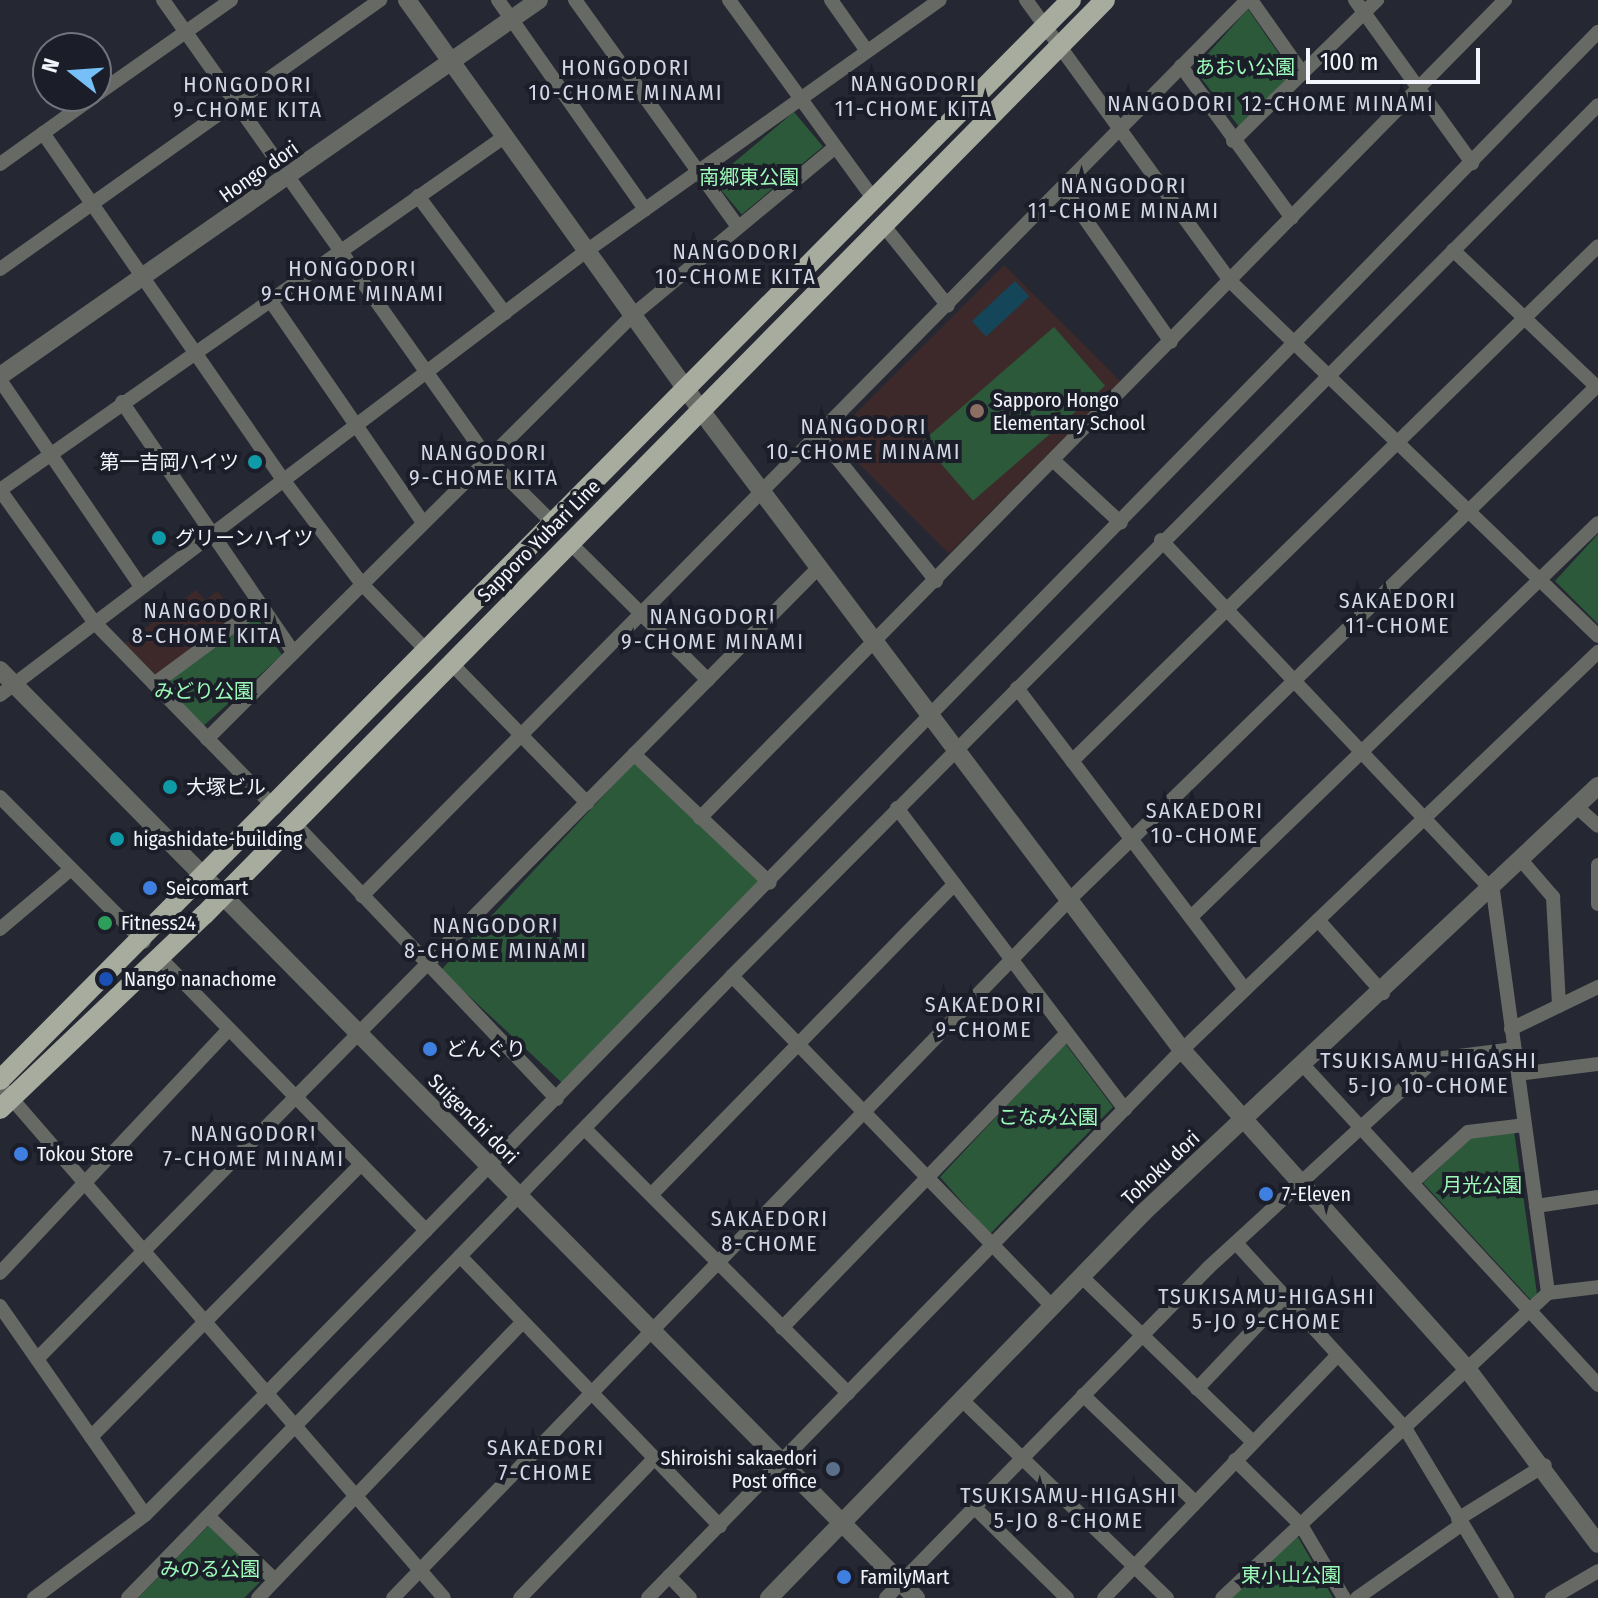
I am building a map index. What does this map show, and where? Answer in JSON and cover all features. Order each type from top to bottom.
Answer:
[{"type":"main road","name":"Sapporo Yubari Line","points":[[3,1093],[204,878],[689,391],[1071,0]]},
{"type":"main road","name":"Sapporo Yubari Line","points":[[3,1093],[160,958],[1105,0]]},
{"type":"street","points":[[163,0],[488,459],[554,524]]},
{"type":"street","points":[[112,84],[231,0]]},
{"type":"street","points":[[0,269],[380,0]]},
{"type":"street","points":[[407,0],[702,411],[1071,898],[1182,1050],[1299,1186],[1468,1370],[1545,1465],[1598,1544]]},
{"type":"street","points":[[498,0],[645,209]]},
{"type":"street","name":"Hongo dori","points":[[0,378],[141,278],[290,179],[539,0]]},
{"type":"street","points":[[575,0],[738,227]]},
{"type":"street","points":[[729,0],[875,201]]},
{"type":"street","points":[[831,0],[867,51]]},
{"type":"street","points":[[1026,0],[1230,281],[1308,352],[1598,636]]},
{"type":"street","points":[[362,896],[1065,190],[1181,66],[1249,0],[1303,74]]},
{"type":"street","points":[[1355,0],[1472,163]]},
{"type":"street","points":[[1233,141],[1377,0]]},
{"type":"street","points":[[700,818],[876,643],[1505,0]]},
{"type":"street","points":[[7,689],[281,477],[356,425],[585,252],[934,2]]},
{"type":"street","points":[[34,1598],[145,1515],[271,1399],[426,1231],[495,1172],[557,1099],[770,883],[937,723],[1121,523],[1598,32]]},
{"type":"street","points":[[1181,66],[1292,218]]},
{"type":"street","points":[[128,1598],[955,747],[1598,105]]},
{"type":"street","points":[[0,164],[73,112]]},
{"type":"street","points":[[43,133],[281,477],[362,584],[428,652]]},
{"type":"street","points":[[275,808],[95,623],[0,490],[504,137]]},
{"type":"street","points":[[207,739],[633,315],[835,147]]},
{"type":"street","points":[[1065,190],[1171,342]]},
{"type":"street","points":[[418,196],[505,313]]},
{"type":"street","points":[[884,226],[948,306]]},
{"type":"street","points":[[1072,761],[1402,445],[1598,246]]},
{"type":"street","points":[[393,1598],[1071,898],[1472,514],[1597,387],[1529,318],[1453,250]]},
{"type":"street","points":[[270,300],[423,523]]},
{"type":"street","points":[[0,378],[140,585]]},
{"type":"street","points":[[122,402],[293,652]]},
{"type":"street","points":[[820,437],[936,581]]},
{"type":"street","points":[[1054,461],[1121,523]]},
{"type":"street","points":[[1191,917],[1598,523]]},
{"type":"street","points":[[1161,540],[1493,891],[1548,1293]]},
{"type":"street","points":[[571,544],[708,680]]},
{"type":"street","points":[[37,1359],[293,1096],[819,567]]},
{"type":"street","points":[[154,684],[261,605]]},
{"type":"street","points":[[648,1598],[1182,1050],[1598,652]]},
{"type":"street","points":[[452,664],[587,803]]},
{"type":"street","name":"Suigenchi dori","points":[[0,670],[7,689],[204,878],[916,1598]]},
{"type":"street","points":[[1017,688],[1245,990]]},
{"type":"street","points":[[634,754],[770,883]]},
{"type":"street","name":"Tohoku dori","points":[[769,1598],[1081,1276],[1493,891],[1598,786]]},
{"type":"street","points":[[2,803],[144,942]]},
{"type":"street","points":[[1577,807],[1598,826]]},
{"type":"street","points":[[897,808],[1125,1110]]},
{"type":"street","points":[[294,823],[424,965],[557,1099]]},
{"type":"street","points":[[1522,861],[1553,897],[1559,1006]]},
{"type":"street","points":[[1598,865],[1598,904]]},
{"type":"street","points":[[0,929],[71,869]]},
{"type":"street","points":[[652,1194],[954,884]]},
{"type":"street","points":[[1318,920],[1383,993]]},
{"type":"street","points":[[160,958],[426,1231]]},
{"type":"street","points":[[732,976],[1052,1306]]},
{"type":"street","points":[[1511,1029],[1598,987]]},
{"type":"street","points":[[0,1273],[228,1030]]},
{"type":"street","points":[[782,1328],[931,1178],[1067,1033]]},
{"type":"street","points":[[886,1598],[1140,1335],[1435,1059],[1514,1049]]},
{"type":"street","points":[[1518,1074],[1598,1064]]},
{"type":"street","points":[[1304,1066],[1595,1377]]},
{"type":"street","points":[[3,1093],[85,1182],[444,1598]]},
{"type":"street","points":[[1414,1181],[1468,1132],[1524,1125]]},
{"type":"street","points":[[585,1129],[848,1393]]},
{"type":"street","points":[[91,1437],[361,1164]]},
{"type":"street","points":[[1536,1206],[1598,1197]]},
{"type":"street","points":[[1236,1243],[1405,1428],[1507,1598]]},
{"type":"street","points":[[460,1256],[589,1394],[720,1526]]},
{"type":"street","points":[[1081,1276],[1253,1442]]},
{"type":"street","points":[[1222,1598],[1548,1293],[1598,1287]]},
{"type":"street","points":[[1197,1389],[1286,1295]]},
{"type":"street","points":[[0,1306],[145,1515]]},
{"type":"street","points":[[258,1598],[522,1323]]},
{"type":"street","points":[[1104,1598],[1338,1355]]},
{"type":"street","points":[[1083,1395],[1195,1502]]},
{"type":"street","points":[[962,1400],[1167,1598]]},
{"type":"street","points":[[520,1598],[653,1460]]},
{"type":"street","points":[[1235,1460],[1301,1525],[1344,1598]]},
{"type":"street","points":[[1357,1598],[1459,1522],[1545,1465]]},
{"type":"street","points":[[975,1508],[1067,1598]]},
{"type":"street","points":[[209,1517],[275,1580]]},
{"type":"street","points":[[1552,1598],[1598,1571]]},
{"type":"street","points":[[669,1576],[690,1598]]},
{"type":"shaded area","name":"Sapporo Hongo Elementary School","points":[[1004,265],[1121,382],[949,553],[832,437]]},
{"type":"shaded area","points":[[196,590],[205,600],[218,591],[238,619],[157,677],[124,644]]},
{"type":"green space","name":"あおい公園","points":[[1248,9],[1292,73],[1240,128],[1194,69]]},
{"type":"green space","name":"南郷東公園","points":[[794,112],[823,146],[742,215],[713,180]]},
{"type":"green space","points":[[1054,327],[1105,386],[973,501],[922,442]]},
{"type":"green space","points":[[1598,534],[1598,624],[1555,581]]},
{"type":"green space","name":"みどり公園","points":[[256,616],[282,655],[200,729],[161,687]]},
{"type":"green space","points":[[634,763],[760,880],[567,1087],[441,970]]},
{"type":"green space","name":"こなみ公園","points":[[1065,1043],[1113,1107],[990,1234],[940,1177]]},
{"type":"green space","name":"月光公園","points":[[1514,1131],[1537,1294],[1531,1300],[1423,1183],[1472,1137]]},
{"type":"green space","name":"みのる公園","points":[[209,1525],[264,1578],[244,1598],[138,1598]]},
{"type":"green space","name":"東小山公園","points":[[1298,1537],[1333,1598],[1231,1598],[1294,1539]]},
{"type":"water","points":[[1015,281],[1029,296],[986,337],[972,321]]},
{"type":"place","name":"Sapporo Hongo Elementary School","points":[[977,411]]},
{"type":"place","name":"第一吉岡ハイツ","points":[[255,462]]},
{"type":"place","name":"グリーンハイツ","points":[[159,538]]},
{"type":"place","name":"大塚ビル","points":[[170,787]]},
{"type":"place","name":"higashidate-building","points":[[117,839]]},
{"type":"place","name":"Seicomart","points":[[150,888]]},
{"type":"place","name":"Fitness24","points":[[105,923]]},
{"type":"place","name":"Nango nanachome","points":[[106,979]]},
{"type":"place","name":"どんぐり","points":[[430,1049]]},
{"type":"place","name":"Tokou Store","points":[[21,1154]]},
{"type":"place","name":"7-Eleven","points":[[1266,1194]]},
{"type":"place","name":"Shiroishi sakaedori Post office","points":[[833,1469]]},
{"type":"place","name":"FamilyMart","points":[[844,1577]]},
{"type":"district","name":"HONGODORI 10-CHOME MINAMI","points":[[626,80]]},
{"type":"district","name":"HONGODORI 9-CHOME KITA","points":[[248,96]]},
{"type":"district","name":"NANGODORI 11-CHOME KITA","points":[[914,96]]},
{"type":"district","name":"NANGODORI 12-CHOME MINAMI","points":[[1271,104]]},
{"type":"district","name":"NANGODORI 11-CHOME MINAMI","points":[[1124,198]]},
{"type":"district","name":"NANGODORI 10-CHOME KITA","points":[[736,264]]},
{"type":"district","name":"HONGODORI 9-CHOME MINAMI","points":[[353,280]]},
{"type":"district","name":"NANGODORI 10-CHOME MINAMI","points":[[864,438]]},
{"type":"district","name":"NANGODORI 9-CHOME KITA","points":[[484,464]]},
{"type":"district","name":"SAKAEDORI 11-CHOME","points":[[1398,612]]},
{"type":"district","name":"NANGODORI 8-CHOME KITA","points":[[207,622]]},
{"type":"district","name":"NANGODORI 9-CHOME MINAMI","points":[[713,628]]},
{"type":"district","name":"SAKAEDORI 10-CHOME","points":[[1205,822]]},
{"type":"district","name":"NANGODORI 8-CHOME MINAMI","points":[[496,938]]},
{"type":"district","name":"SAKAEDORI 9-CHOME","points":[[984,1016]]},
{"type":"district","name":"TSUKISAMU-HIGASHI 5-JO 10-CHOME","points":[[1429,1072]]},
{"type":"district","name":"NANGODORI 7-CHOME MINAMI","points":[[254,1146]]},
{"type":"district","name":"SAKAEDORI 8-CHOME","points":[[770,1230]]},
{"type":"district","name":"TSUKISAMU-HIGASHI 5-JO 9-CHOME","points":[[1267,1308]]},
{"type":"district","name":"SAKAEDORI 7-CHOME","points":[[546,1460]]},
{"type":"district","name":"TSUKISAMU-HIGASHI 5-JO 8-CHOME","points":[[1069,1508]]}]
